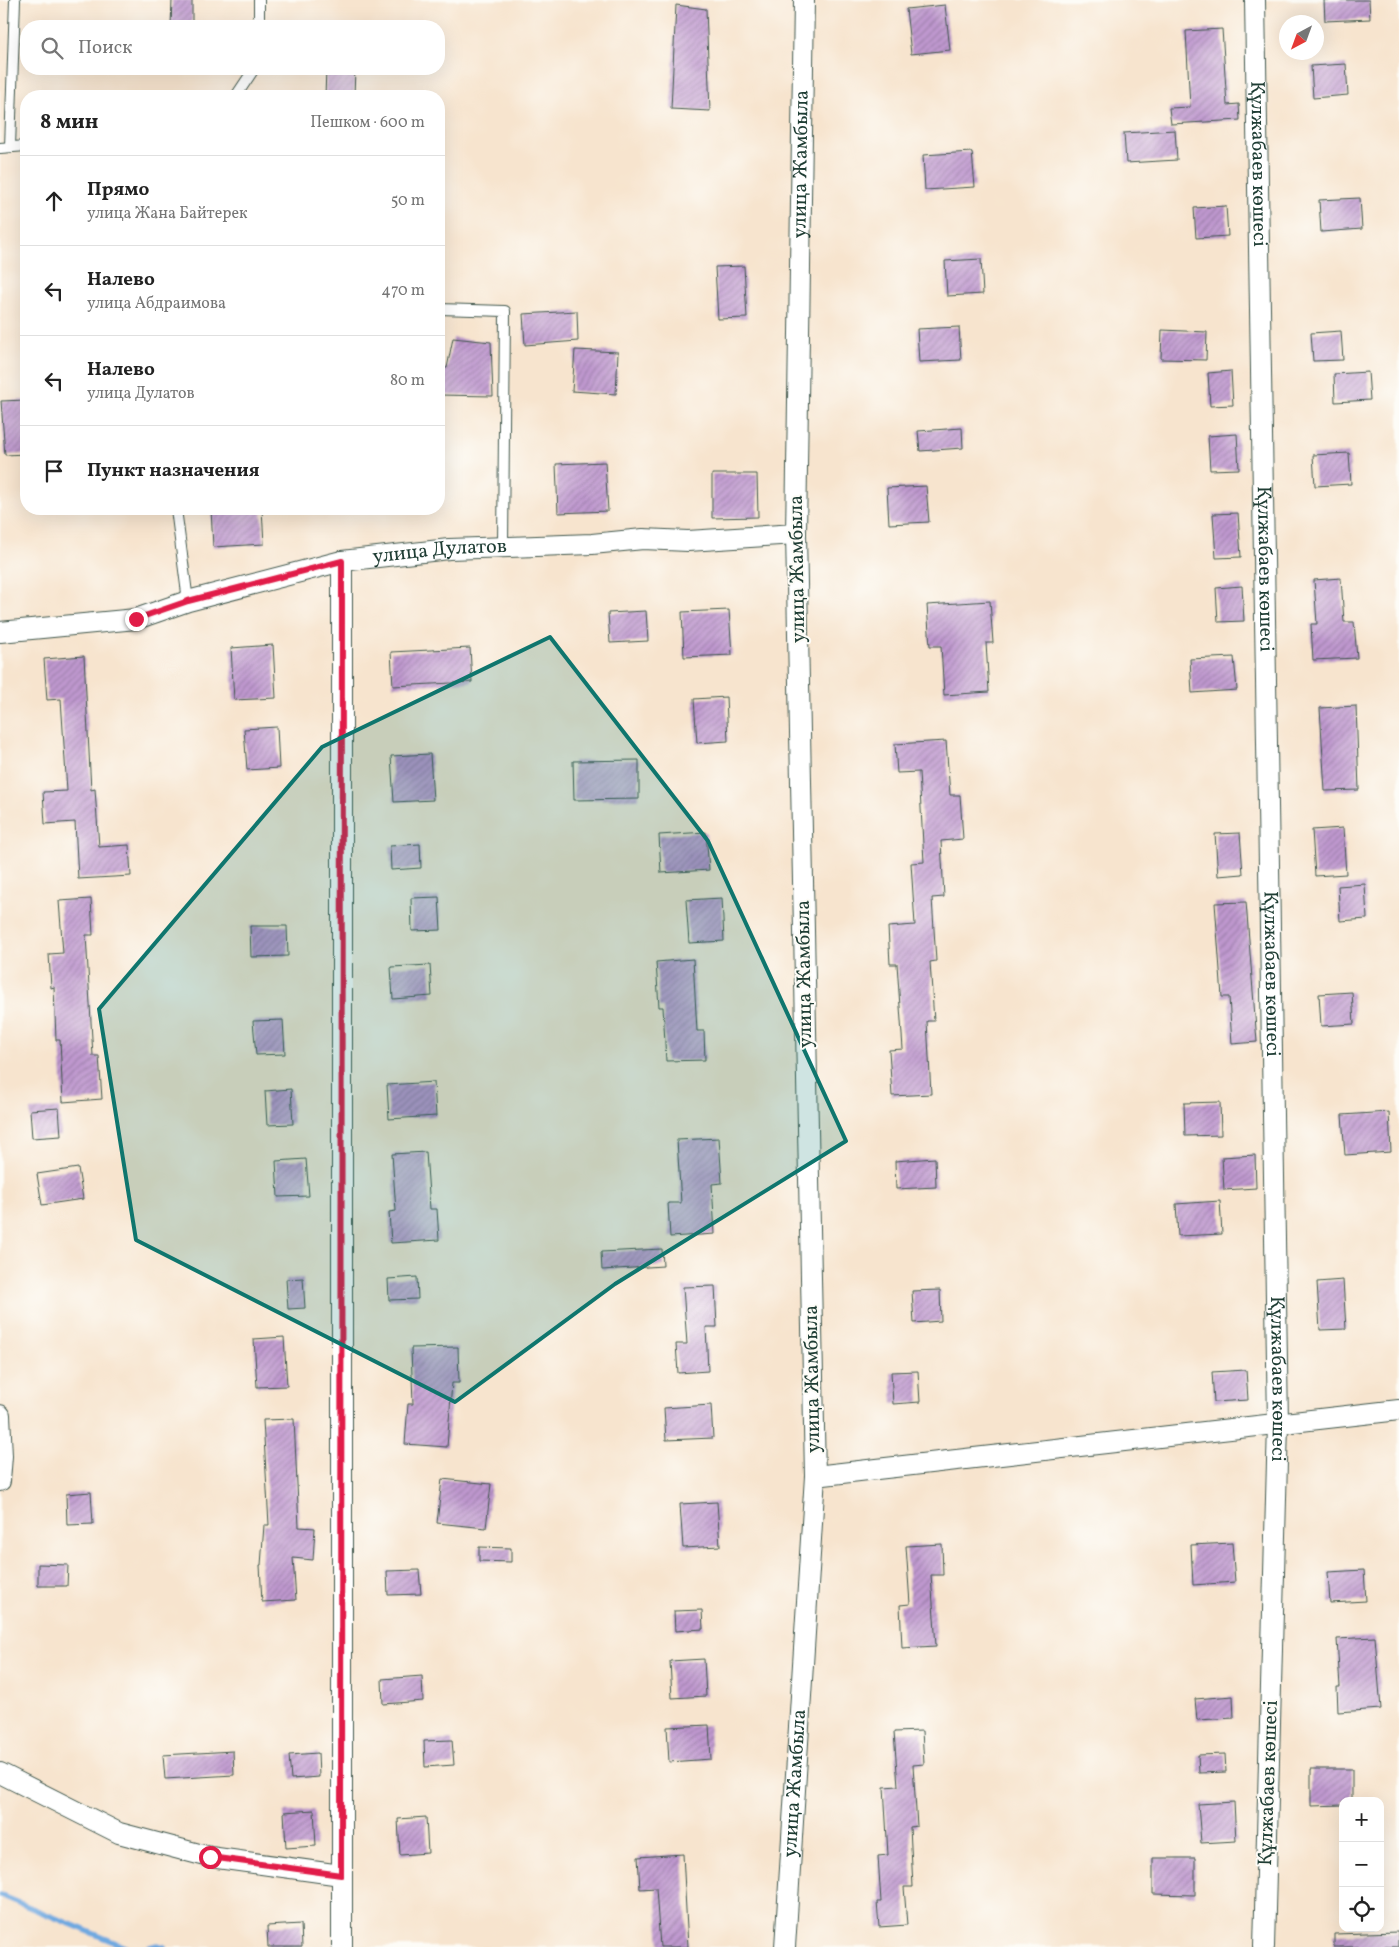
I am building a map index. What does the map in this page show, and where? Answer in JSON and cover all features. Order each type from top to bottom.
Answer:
[{"type":"street","name":"улица Жамбыла","points":[[785,1947],[815,1476],[796,534],[804,0]]},
{"type":"street","name":"Құлжабаев көшесі","points":[[1255,0],[1278,1424],[1264,1947]]},
{"type":"street","name":"улица Дулатов","points":[[0,632],[136,619],[188,601],[342,561],[449,549],[643,539],[688,541],[796,534]]},
{"type":"street","points":[[342,561],[342,1947]]},
{"type":"street","points":[[815,1476],[1399,1410]]},
{"type":"street","points":[[0,1415],[0,1481]]},
{"type":"street","points":[[0,1773],[119,1833],[210,1857],[341,1875]]},
{"type":"lane","points":[[15,0],[5,148],[20,147]]},
{"type":"lane","points":[[259,0],[259,20]]},
{"type":"lane","points":[[240,90],[250,75]]},
{"type":"lane","points":[[445,309],[505,311],[503,547]]},
{"type":"lane","points":[[177,515],[188,601]]},
{"type":"highlighted area","points":[[550,637],[708,841],[846,1141],[615,1284],[455,1402],[136,1240],[99,1009],[322,747]]},
{"type":"building","points":[[172,0],[192,0],[192,20],[171,20]]},
{"type":"building","points":[[1324,0],[1369,0],[1370,19],[1325,21]]},
{"type":"building","points":[[676,5],[706,9],[710,111],[671,109]]},
{"type":"building","points":[[945,5],[950,50],[911,54],[906,9]]},
{"type":"building","points":[[1222,29],[1227,105],[1239,104],[1240,120],[1171,124],[1169,108],[1190,107],[1186,31]]},
{"type":"building","points":[[1346,64],[1348,95],[1313,98],[1311,66]]},
{"type":"building","points":[[326,75],[355,75],[354,90],[325,90]]},
{"type":"building","points":[[1175,130],[1177,160],[1126,163],[1124,133]]},
{"type":"building","points":[[972,152],[975,187],[925,190],[923,155]]},
{"type":"building","points":[[1360,198],[1362,229],[1321,232],[1319,200]]},
{"type":"building","points":[[1226,206],[1228,236],[1196,238],[1194,208]]},
{"type":"building","points":[[981,259],[983,294],[947,296],[945,261]]},
{"type":"building","points":[[744,266],[747,318],[718,319],[715,267]]},
{"type":"building","points":[[577,311],[578,341],[525,345],[523,314]]},
{"type":"building","points":[[959,327],[961,360],[919,362],[917,329]]},
{"type":"building","points":[[1162,330],[1207,332],[1206,360],[1161,359]]},
{"type":"building","points":[[1341,331],[1343,360],[1313,361],[1311,333]]},
{"type":"building","points":[[453,338],[491,342],[493,396],[445,395],[445,368],[447,368]]},
{"type":"building","points":[[575,350],[618,352],[616,394],[572,391]]},
{"type":"building","points":[[1231,371],[1233,405],[1210,406],[1208,373]]},
{"type":"building","points":[[1368,372],[1370,400],[1335,402],[1334,374]]},
{"type":"building","points":[[20,400],[20,454],[5,455],[1,401]]},
{"type":"building","points":[[962,428],[963,448],[920,451],[918,431]]},
{"type":"building","points":[[1237,434],[1239,469],[1210,470],[1208,436]]},
{"type":"building","points":[[1349,453],[1351,484],[1315,486],[1313,455]]},
{"type":"building","points":[[605,462],[608,511],[558,513],[556,464]]},
{"type":"building","points":[[712,474],[757,474],[758,517],[712,518]]},
{"type":"building","points":[[926,486],[929,522],[889,524],[887,488]]},
{"type":"building","points":[[1238,513],[1241,557],[1216,558],[1213,514]]},
{"type":"building","points":[[211,515],[262,515],[264,544],[213,547]]},
{"type":"building","points":[[1341,578],[1344,622],[1354,622],[1357,658],[1313,660],[1311,624],[1317,624],[1314,580]]},
{"type":"building","points":[[1242,586],[1244,621],[1218,622],[1216,588]]},
{"type":"building","points":[[990,601],[993,643],[986,643],[989,692],[944,695],[941,646],[930,646],[927,605]]},
{"type":"building","points":[[729,610],[732,655],[684,657],[682,612]]},
{"type":"building","points":[[646,611],[648,641],[610,643],[608,613]]},
{"type":"building","points":[[273,645],[276,698],[234,700],[231,648]]},
{"type":"building","points":[[470,648],[472,682],[393,686],[391,652]]},
{"type":"building","points":[[84,656],[91,790],[95,789],[99,847],[129,845],[131,876],[78,879],[75,822],[45,824],[43,792],[67,791],[61,699],[47,700],[44,659]]},
{"type":"building","points":[[1234,657],[1237,690],[1192,693],[1190,659]]},
{"type":"building","points":[[726,697],[728,741],[697,743],[694,699]]},
{"type":"building","points":[[1356,706],[1359,790],[1325,791],[1320,708]]},
{"type":"building","points":[[277,727],[279,768],[247,770],[244,729]]},
{"type":"building","points":[[946,741],[950,795],[960,795],[963,839],[941,841],[944,897],[932,898],[936,961],[930,962],[934,1021],[927,1021],[931,1094],[892,1096],[889,1050],[903,1049],[897,964],[890,964],[888,927],[915,925],[911,863],[924,862],[919,772],[897,773],[895,744]]},
{"type":"building","points":[[430,754],[433,800],[394,802],[391,756]]},
{"type":"building","points":[[639,760],[639,799],[574,800],[573,761]]},
{"type":"building","points":[[1343,828],[1346,874],[1315,876],[1312,830]]},
{"type":"building","points":[[706,832],[709,870],[661,873],[659,835]]},
{"type":"building","points":[[1240,833],[1243,874],[1218,876],[1215,834]]},
{"type":"building","points":[[420,844],[421,868],[391,870],[390,846]]},
{"type":"building","points":[[1365,884],[1367,919],[1340,921],[1338,886]]},
{"type":"building","points":[[439,897],[441,930],[412,931],[411,898]]},
{"type":"building","points":[[722,898],[724,941],[689,943],[686,900]]},
{"type":"building","points":[[91,899],[93,935],[86,935],[93,1056],[99,1056],[102,1099],[63,1102],[60,1040],[56,1040],[54,987],[51,988],[49,954],[63,953],[59,901]]},
{"type":"building","points":[[1246,902],[1257,1042],[1232,1044],[1229,997],[1222,997],[1215,903]]},
{"type":"building","points":[[250,926],[287,926],[288,956],[251,957]]},
{"type":"building","points":[[693,959],[697,1031],[704,1031],[705,1060],[666,1061],[663,1007],[659,1007],[656,962]]},
{"type":"building","points":[[430,965],[432,996],[393,999],[391,967]]},
{"type":"building","points":[[1352,992],[1354,1024],[1321,1026],[1319,994]]},
{"type":"building","points":[[283,1020],[285,1054],[256,1055],[253,1021]]},
{"type":"building","points":[[434,1082],[436,1116],[389,1119],[387,1085]]},
{"type":"building","points":[[291,1089],[293,1124],[267,1125],[265,1091]]},
{"type":"building","points":[[1220,1102],[1221,1135],[1185,1136],[1184,1103]]},
{"type":"building","points":[[59,1108],[61,1136],[32,1138],[30,1110]]},
{"type":"building","points":[[1389,1112],[1391,1152],[1345,1155],[1342,1115]]},
{"type":"building","points":[[719,1138],[722,1183],[712,1184],[715,1234],[670,1237],[668,1203],[681,1203],[677,1140]]},
{"type":"building","points":[[426,1152],[430,1209],[437,1209],[439,1240],[391,1243],[389,1212],[396,1211],[392,1154]]},
{"type":"building","points":[[1255,1155],[1256,1188],[1224,1190],[1222,1157]]},
{"type":"building","points":[[935,1158],[936,1187],[896,1189],[895,1161]]},
{"type":"building","points":[[306,1159],[309,1196],[278,1197],[276,1161]]},
{"type":"building","points":[[78,1168],[83,1199],[42,1205],[37,1174]]},
{"type":"building","points":[[1220,1201],[1222,1234],[1178,1236],[1176,1204]]},
{"type":"building","points":[[662,1249],[663,1266],[602,1270],[601,1252]]},
{"type":"building","points":[[417,1277],[418,1299],[389,1300],[388,1279]]},
{"type":"building","points":[[303,1278],[305,1308],[288,1309],[286,1279]]},
{"type":"building","points":[[1343,1280],[1346,1329],[1320,1330],[1317,1282]]},
{"type":"building","points":[[715,1286],[717,1327],[706,1327],[708,1371],[678,1373],[676,1344],[687,1344],[683,1287]]},
{"type":"building","points":[[940,1290],[941,1321],[914,1323],[912,1291]]},
{"type":"building","points":[[284,1337],[287,1386],[257,1387],[254,1339]]},
{"type":"building","points":[[458,1347],[459,1383],[452,1383],[447,1447],[405,1444],[408,1404],[413,1404],[411,1348]]},
{"type":"building","points":[[1246,1370],[1248,1400],[1214,1402],[1212,1372]]},
{"type":"building","points":[[918,1371],[920,1402],[893,1404],[891,1372]]},
{"type":"building","points":[[711,1405],[713,1438],[666,1440],[664,1408]]},
{"type":"building","points":[[294,1419],[299,1527],[315,1528],[313,1560],[293,1558],[296,1600],[262,1602],[260,1565],[264,1525],[269,1525],[263,1420]]},
{"type":"building","points":[[442,1479],[491,1484],[486,1528],[437,1523]]},
{"type":"building","points":[[91,1492],[93,1524],[67,1525],[66,1494]]},
{"type":"building","points":[[717,1502],[720,1546],[683,1548],[680,1504]]},
{"type":"building","points":[[1232,1543],[1235,1582],[1193,1585],[1191,1545]]},
{"type":"building","points":[[942,1544],[943,1575],[931,1575],[936,1646],[902,1648],[900,1605],[910,1604],[906,1546]]},
{"type":"building","points":[[479,1547],[511,1548],[511,1562],[479,1561]]},
{"type":"building","points":[[38,1564],[68,1565],[67,1586],[38,1586]]},
{"type":"building","points":[[419,1570],[421,1594],[388,1595],[387,1571]]},
{"type":"building","points":[[1364,1570],[1366,1601],[1330,1603],[1328,1572]]},
{"type":"building","points":[[702,1610],[703,1629],[675,1631],[674,1611]]},
{"type":"building","points":[[1375,1637],[1381,1709],[1338,1712],[1337,1687],[1340,1687],[1337,1639]]},
{"type":"building","points":[[704,1659],[706,1696],[672,1698],[670,1661]]},
{"type":"building","points":[[422,1676],[423,1701],[383,1704],[382,1679]]},
{"type":"building","points":[[1233,1696],[1234,1718],[1197,1720],[1195,1699]]},
{"type":"building","points":[[709,1725],[711,1759],[669,1762],[667,1727]]},
{"type":"building","points":[[922,1731],[924,1764],[913,1765],[917,1826],[910,1827],[913,1887],[904,1887],[907,1925],[879,1927],[877,1902],[881,1902],[878,1856],[888,1855],[884,1787],[898,1786],[894,1732]]},
{"type":"building","points":[[452,1740],[454,1765],[425,1767],[424,1741]]},
{"type":"building","points":[[233,1751],[234,1775],[165,1779],[163,1755]]},
{"type":"building","points":[[318,1753],[319,1777],[291,1779],[289,1755]]},
{"type":"building","points":[[1225,1754],[1226,1772],[1199,1773],[1198,1755]]},
{"type":"building","points":[[1311,1769],[1352,1769],[1352,1797],[1339,1797],[1339,1805],[1311,1806]]},
{"type":"building","points":[[1234,1802],[1236,1841],[1201,1843],[1198,1804]]},
{"type":"building","points":[[314,1810],[316,1846],[286,1848],[284,1812]]},
{"type":"building","points":[[426,1817],[428,1853],[400,1855],[398,1819]]},
{"type":"building","points":[[683,1854],[688,1947],[660,1947],[656,1888],[640,1889],[638,1857]]},
{"type":"building","points":[[1153,1858],[1195,1858],[1195,1895],[1153,1894]]},
{"type":"building","points":[[301,1924],[302,1947],[268,1947],[267,1926]]},
{"type":"building","points":[[1398,1932],[1398,1947],[1334,1947],[1334,1934]]},
{"type":"waterway","points":[[0,1895],[126,1947]]},
{"type":"waterway","points":[[150,1947],[157,1945],[164,1947]]},
{"type":"route","points":[[136,619],[188,601],[342,561],[341,1875],[210,1857]]}]
